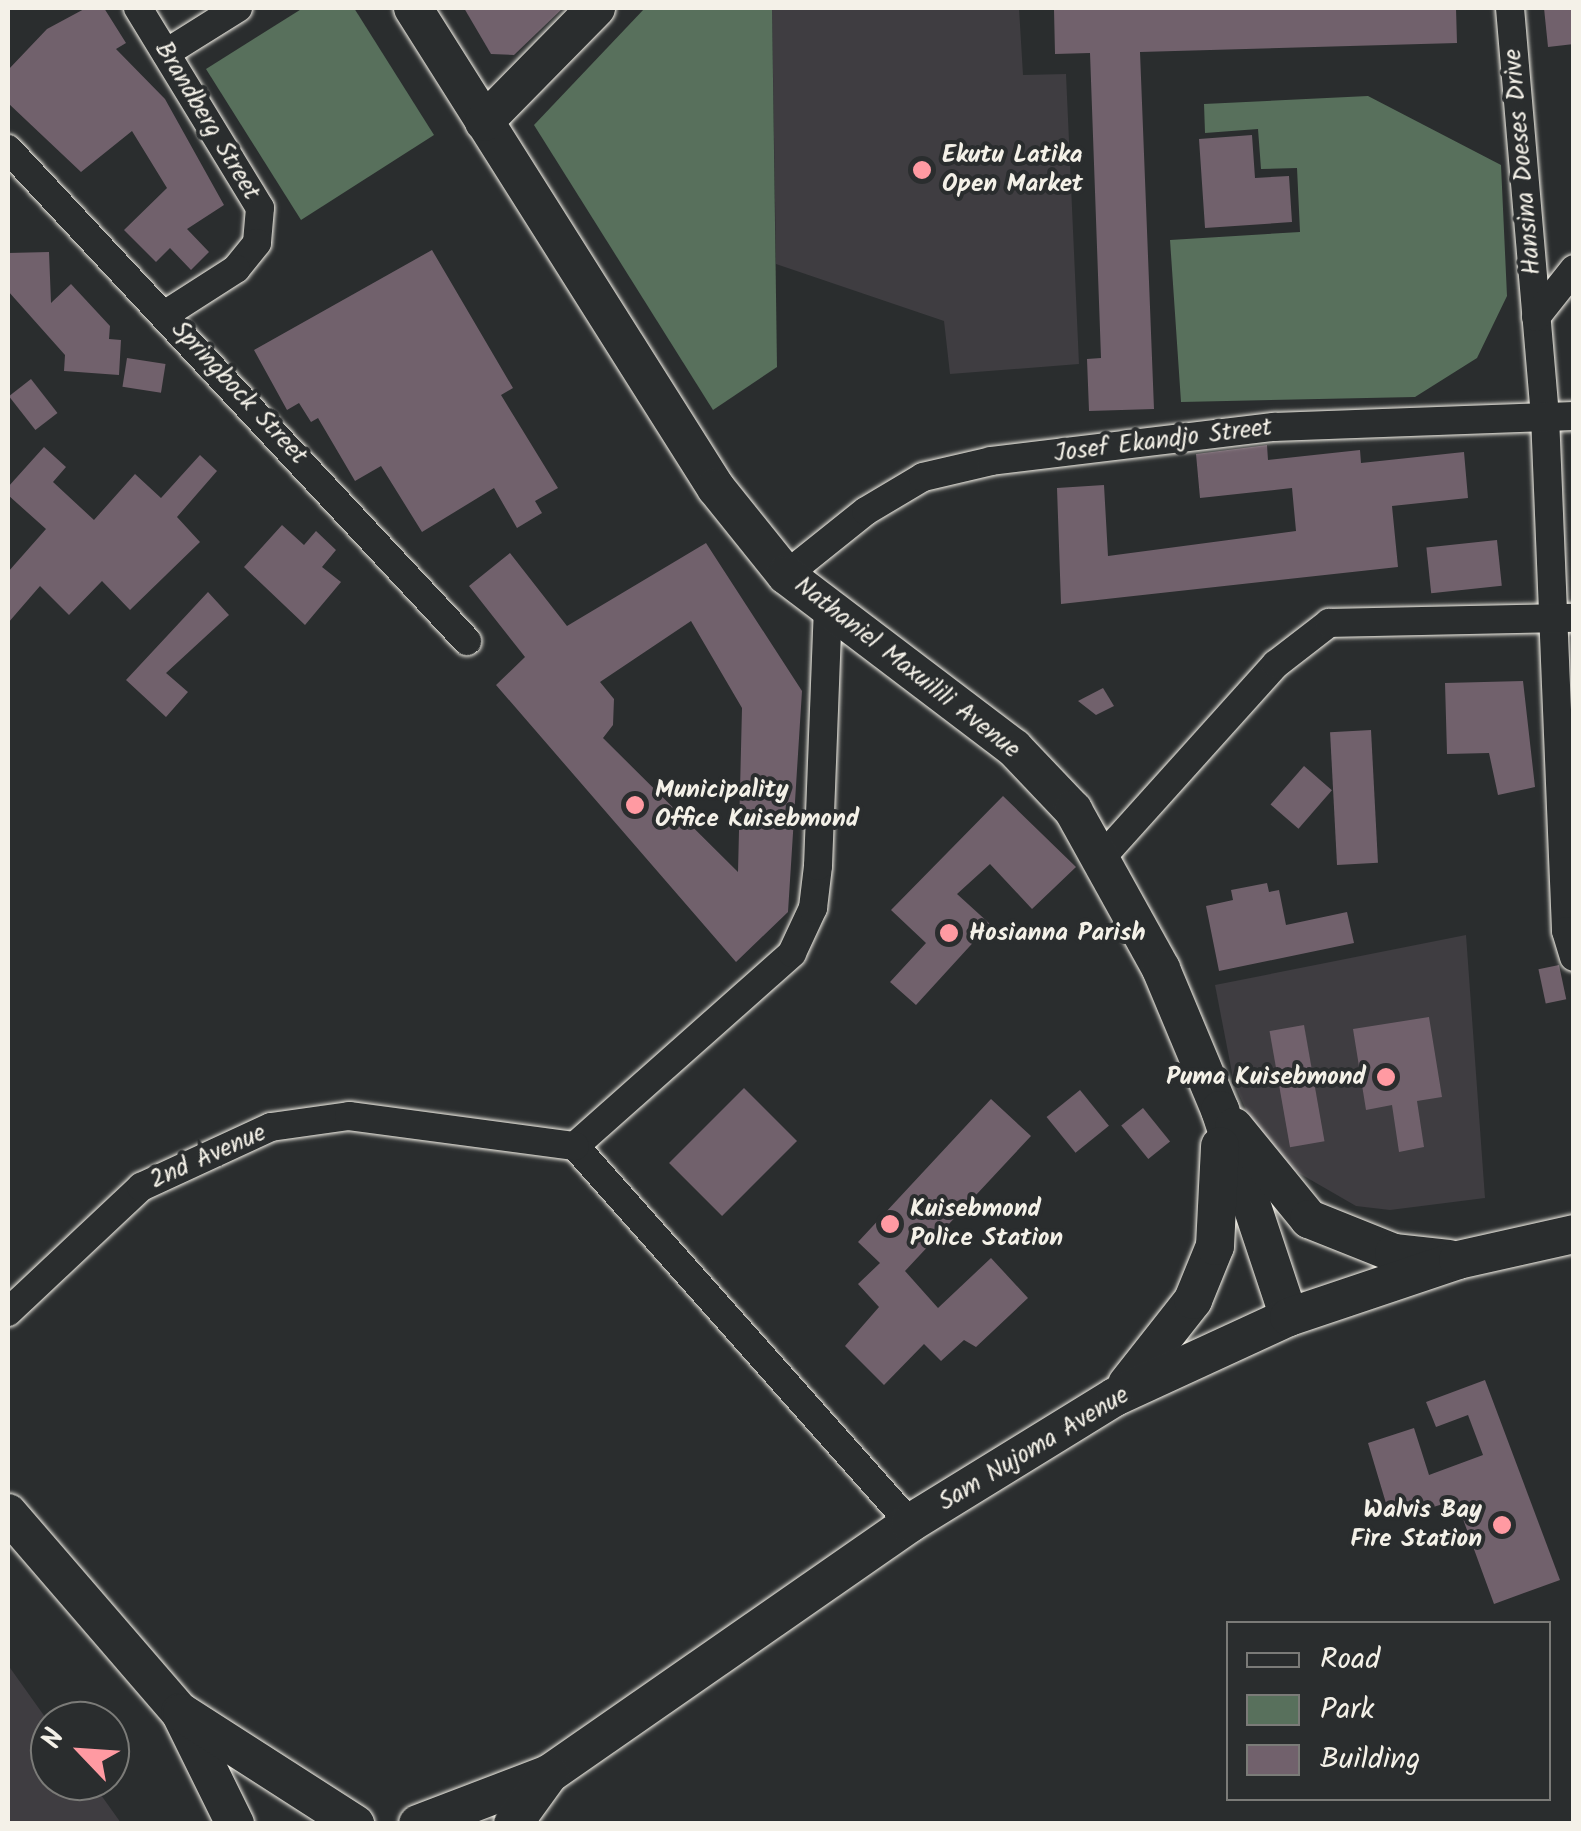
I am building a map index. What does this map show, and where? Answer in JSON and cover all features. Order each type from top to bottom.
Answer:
[{"type":"street","name":"Brandberg Street","points":[[138,8],[260,208],[257,242],[236,268],[166,314]]},
{"type":"street","points":[[166,54],[238,8]]},
{"type":"street","name":"Nathaniel Maxuilili Avenue","points":[[413,8],[716,488],[786,575],[828,612],[1014,748],[1072,810],[1103,856],[1160,969],[1220,1110],[1289,1317]]},
{"type":"street","points":[[484,122],[596,8]]},
{"type":"street","name":"Hansina Doeses Drive","points":[[1510,8],[1561,618],[1566,931],[1574,957]]},
{"type":"street","name":"Springbock Street","points":[[10,155],[166,314],[467,641]]},
{"type":"street","name":"Hansina Doeses Drive","points":[[1536,316],[1574,269]]},
{"type":"street","name":"Josef Ekandjo Street","points":[[786,575],[866,511],[923,477],[991,461],[1274,427],[1574,416]]},
{"type":"street","points":[[828,612],[816,880],[813,908],[792,953],[576,1146],[910,1523]]},
{"type":"street","points":[[1103,856],[1276,664],[1330,623],[1561,618]]},
{"type":"street","points":[[1220,1110],[1309,1219],[1394,1252],[1458,1260]]},
{"type":"street","points":[[1115,1397],[1193,1300],[1215,1246],[1220,1110]]},
{"type":"street","name":"2nd Avenue","points":[[8,1312],[141,1187],[272,1127],[349,1116],[576,1146]]},
{"type":"street","name":"Sam Nujoma Avenue","points":[[549,1774],[910,1523],[1115,1397],[1289,1317],[1458,1260],[1574,1234]]},
{"type":"street","points":[[8,1513],[180,1712],[235,1824]]},
{"type":"street","points":[[180,1712],[355,1824]]},
{"type":"street","points":[[418,1824],[549,1774]]},
{"type":"street","points":[[514,1824],[549,1774]]},
{"type":"shaded area","name":"Ekutu Latika Open Market","points":[[772,8],[1019,8],[1023,75],[1066,74],[1079,364],[950,374],[944,321],[776,264]]},
{"type":"shaded area","points":[[1466,935],[1485,1198],[1390,1210],[1356,1206],[1278,1161],[1258,1137],[1234,1083],[1215,985]]},
{"type":"shaded area","points":[[8,1665],[34,1701],[30,1701],[30,1801],[105,1801],[121,1823],[8,1823]]},
{"type":"green space","points":[[303,8],[354,8],[434,135],[301,220],[206,69]]},
{"type":"green space","points":[[645,8],[772,8],[777,367],[713,410],[534,125]]},
{"type":"green space","points":[[1368,96],[1501,165],[1507,296],[1477,358],[1415,397],[1181,402],[1170,240],[1300,232],[1297,168],[1261,169],[1258,129],[1205,133],[1204,104]]},
{"type":"building","points":[[86,8],[104,8],[126,43],[116,49],[165,99],[224,205],[187,229],[209,252],[191,270],[170,248],[156,262],[124,230],[167,188],[132,131],[81,172],[8,103],[8,70],[47,29]]},
{"type":"building","points":[[464,8],[563,8],[514,55],[491,54]]},
{"type":"building","points":[[1456,8],[1457,43],[1140,52],[1154,409],[1089,411],[1087,359],[1101,358],[1090,53],[1055,54],[1054,10]]},
{"type":"building","points":[[1544,8],[1574,8],[1574,44],[1548,47]]},
{"type":"building","points":[[1252,135],[1255,178],[1289,176],[1292,222],[1205,228],[1199,139]]},
{"type":"building","points":[[432,250],[513,388],[501,395],[558,488],[535,501],[542,513],[517,528],[494,488],[422,532],[381,466],[355,481],[318,418],[311,422],[299,403],[287,410],[254,350]]},
{"type":"building","points":[[49,252],[51,303],[71,284],[110,326],[109,339],[121,340],[119,375],[64,371],[65,355],[8,291],[8,253]]},
{"type":"building","points":[[127,358],[166,364],[161,393],[122,387]]},
{"type":"building","points":[[31,379],[57,413],[35,430],[9,396]]},
{"type":"building","points":[[1267,445],[1268,460],[1360,450],[1361,463],[1464,452],[1468,498],[1392,506],[1398,567],[1061,604],[1057,488],[1104,485],[1108,556],[1296,531],[1292,488],[1200,498],[1196,454]]},
{"type":"building","points":[[44,447],[66,467],[53,482],[94,520],[135,474],[161,498],[200,455],[217,471],[177,517],[200,542],[130,610],[102,581],[69,615],[40,586],[8,623],[8,572],[46,529],[8,495],[8,487]]},
{"type":"building","points":[[282,525],[304,545],[316,531],[336,550],[322,567],[341,582],[305,625],[244,567]]},
{"type":"building","points":[[1497,540],[1502,586],[1431,593],[1426,547]]},
{"type":"building","name":"Municipality Office Kuisebmond","points":[[706,543],[802,691],[788,912],[736,962],[496,685],[525,657],[469,586],[510,553],[567,626]],"holes":[[[691,621],[742,708],[738,872],[603,738],[613,725],[614,699],[600,682]]]},
{"type":"building","points":[[208,592],[229,615],[166,673],[188,692],[166,717],[126,680]]},
{"type":"building","points":[[1523,681],[1535,787],[1498,795],[1489,753],[1447,754],[1445,683]]},
{"type":"building","points":[[1103,688],[1114,706],[1096,715],[1078,701]]},
{"type":"building","points":[[1371,730],[1378,863],[1337,865],[1330,732]]},
{"type":"building","points":[[1304,766],[1332,790],[1298,829],[1271,804]]},
{"type":"building","points":[[1003,796],[1076,867],[1032,909],[990,864],[957,894],[990,924],[916,1005],[890,982],[926,943],[891,910]]},
{"type":"building","points":[[1267,883],[1269,892],[1279,890],[1286,925],[1347,912],[1354,943],[1219,971],[1206,906],[1233,900],[1231,890]]},
{"type":"building","points":[[1559,965],[1566,999],[1546,1004],[1538,969]]},
{"type":"building","points":[[1429,1017],[1442,1097],[1417,1101],[1424,1147],[1399,1152],[1392,1105],[1366,1110],[1353,1029]]},
{"type":"building","points":[[1304,1025],[1324,1141],[1290,1147],[1270,1031]]},
{"type":"building","points":[[744,1088],[797,1141],[722,1216],[669,1163]]},
{"type":"building","points":[[1080,1090],[1109,1126],[1076,1153],[1047,1117]]},
{"type":"building","points":[[991,1099],[1031,1136],[905,1271],[938,1308],[991,1258],[1028,1298],[976,1347],[964,1340],[941,1361],[924,1344],[884,1385],[845,1346],[879,1307],[858,1284],[880,1263],[858,1242]]},
{"type":"building","points":[[1143,1108],[1170,1141],[1148,1159],[1121,1126]]},
{"type":"building","points":[[1485,1380],[1560,1580],[1494,1604],[1456,1500],[1391,1520],[1368,1443],[1414,1428],[1429,1475],[1483,1455],[1468,1415],[1436,1427],[1426,1402]]},
{"type":"place","name":"Ekutu Latika Open Market","points":[[922,170]]},
{"type":"place","name":"Municipality Office Kuisebmond","points":[[635,805]]},
{"type":"place","name":"Hosianna Parish","points":[[949,933]]},
{"type":"place","name":"Puma Kuisebmond","points":[[1386,1077]]},
{"type":"place","name":"Kuisebmond Police Station","points":[[890,1224]]},
{"type":"place","name":"Walvis Bay Fire Station","points":[[1502,1525]]}]
